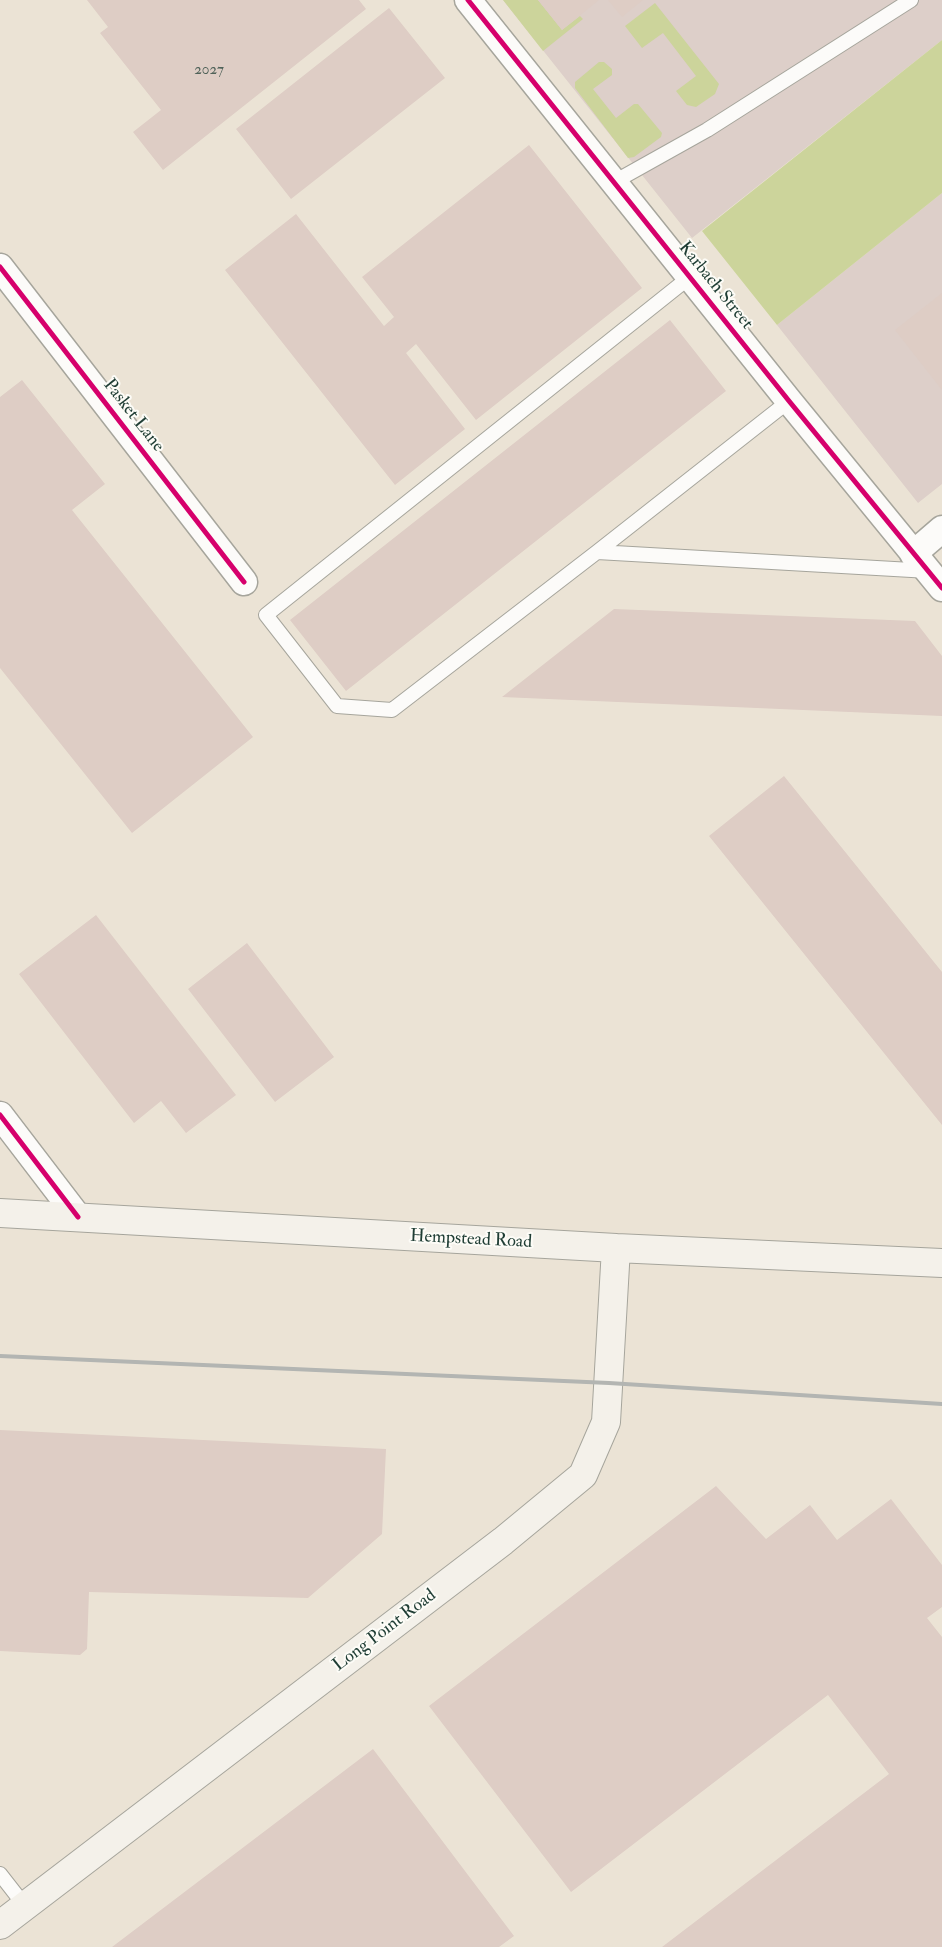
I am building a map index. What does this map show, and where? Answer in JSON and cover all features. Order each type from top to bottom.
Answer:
[{"type":"main road","name":"Hempstead Road","points":[[0,1213],[616,1248],[942,1263]]},
{"type":"main road","name":"Long Point Road","points":[[0,1925],[503,1541],[583,1475],[606,1422],[616,1248]]},
{"type":"street","name":"Karbach Street","points":[[468,0],[691,276],[789,401],[928,571]]},
{"type":"street","name":"Pasket Lane","points":[[0,267],[244,582]]},
{"type":"street","points":[[928,571],[942,528]]},
{"type":"street","points":[[0,1115],[78,1217]]},
{"type":"lane","points":[[614,182],[707,130],[911,0]]},
{"type":"lane","points":[[691,276],[266,615],[337,706],[392,710],[789,401]]},
{"type":"lane","points":[[597,552],[928,571]]},
{"type":"lane","points":[[0,1874],[25,1906]]},
{"type":"shaded area","points":[[503,0],[942,0],[942,40],[692,238]]},
{"type":"shaded area","points":[[942,193],[942,484],[918,503],[777,325]]},
{"type":"green space","points":[[503,0],[538,0],[562,30],[580,16],[583,19],[543,51]]},
{"type":"green space","points":[[655,3],[719,84],[715,94],[696,107],[687,105],[676,91],[696,76],[663,33],[642,48],[625,26]]},
{"type":"green space","points":[[942,40],[942,193],[777,325],[702,231]]},
{"type":"green space","points":[[599,62],[604,62],[612,69],[612,75],[593,89],[616,118],[634,104],[638,104],[662,133],[661,137],[634,157],[628,158],[575,88],[575,82]]},
{"type":"building","points":[[87,0],[359,0],[366,9],[163,170],[133,132],[161,110],[100,33],[108,27]]},
{"type":"building","points":[[538,0],[599,0],[562,30]]},
{"type":"building","points":[[608,0],[643,0],[622,17]]},
{"type":"building","points":[[389,8],[445,78],[291,199],[236,129]]},
{"type":"building","points":[[529,145],[642,288],[476,420],[416,344],[406,353],[465,429],[395,485],[225,270],[296,214],[384,326],[394,317],[362,277]]},
{"type":"building","points":[[942,293],[942,390],[895,330]]},
{"type":"building","points":[[670,320],[726,391],[346,691],[290,620]]},
{"type":"building","points":[[22,380],[105,484],[72,510],[253,737],[132,833],[0,668],[0,397]]},
{"type":"building","points":[[614,609],[915,621],[942,656],[942,716],[502,697]]},
{"type":"building","points":[[784,776],[942,972],[942,1125],[709,836]]},
{"type":"building","points":[[96,915],[236,1095],[186,1133],[161,1101],[134,1123],[19,974]]},
{"type":"building","points":[[247,943],[334,1057],[275,1102],[188,989]]},
{"type":"building","points":[[0,1430],[386,1449],[382,1534],[308,1598],[89,1592],[87,1649],[80,1655],[0,1651]]},
{"type":"building","points":[[716,1486],[766,1539],[810,1505],[837,1540],[891,1499],[942,1565],[942,1607],[927,1618],[942,1637],[942,1947],[662,1947],[889,1774],[828,1695],[571,1892],[429,1706]]},
{"type":"building","points":[[373,1749],[514,1936],[499,1947],[112,1947]]},
{"type":"railway","points":[[0,1356],[609,1383],[942,1404]]},
{"type":"cycle path","points":[[468,0],[789,401],[942,588]]},
{"type":"cycle path","points":[[0,267],[244,582]]},
{"type":"cycle path","points":[[0,1115],[78,1217]]}]
